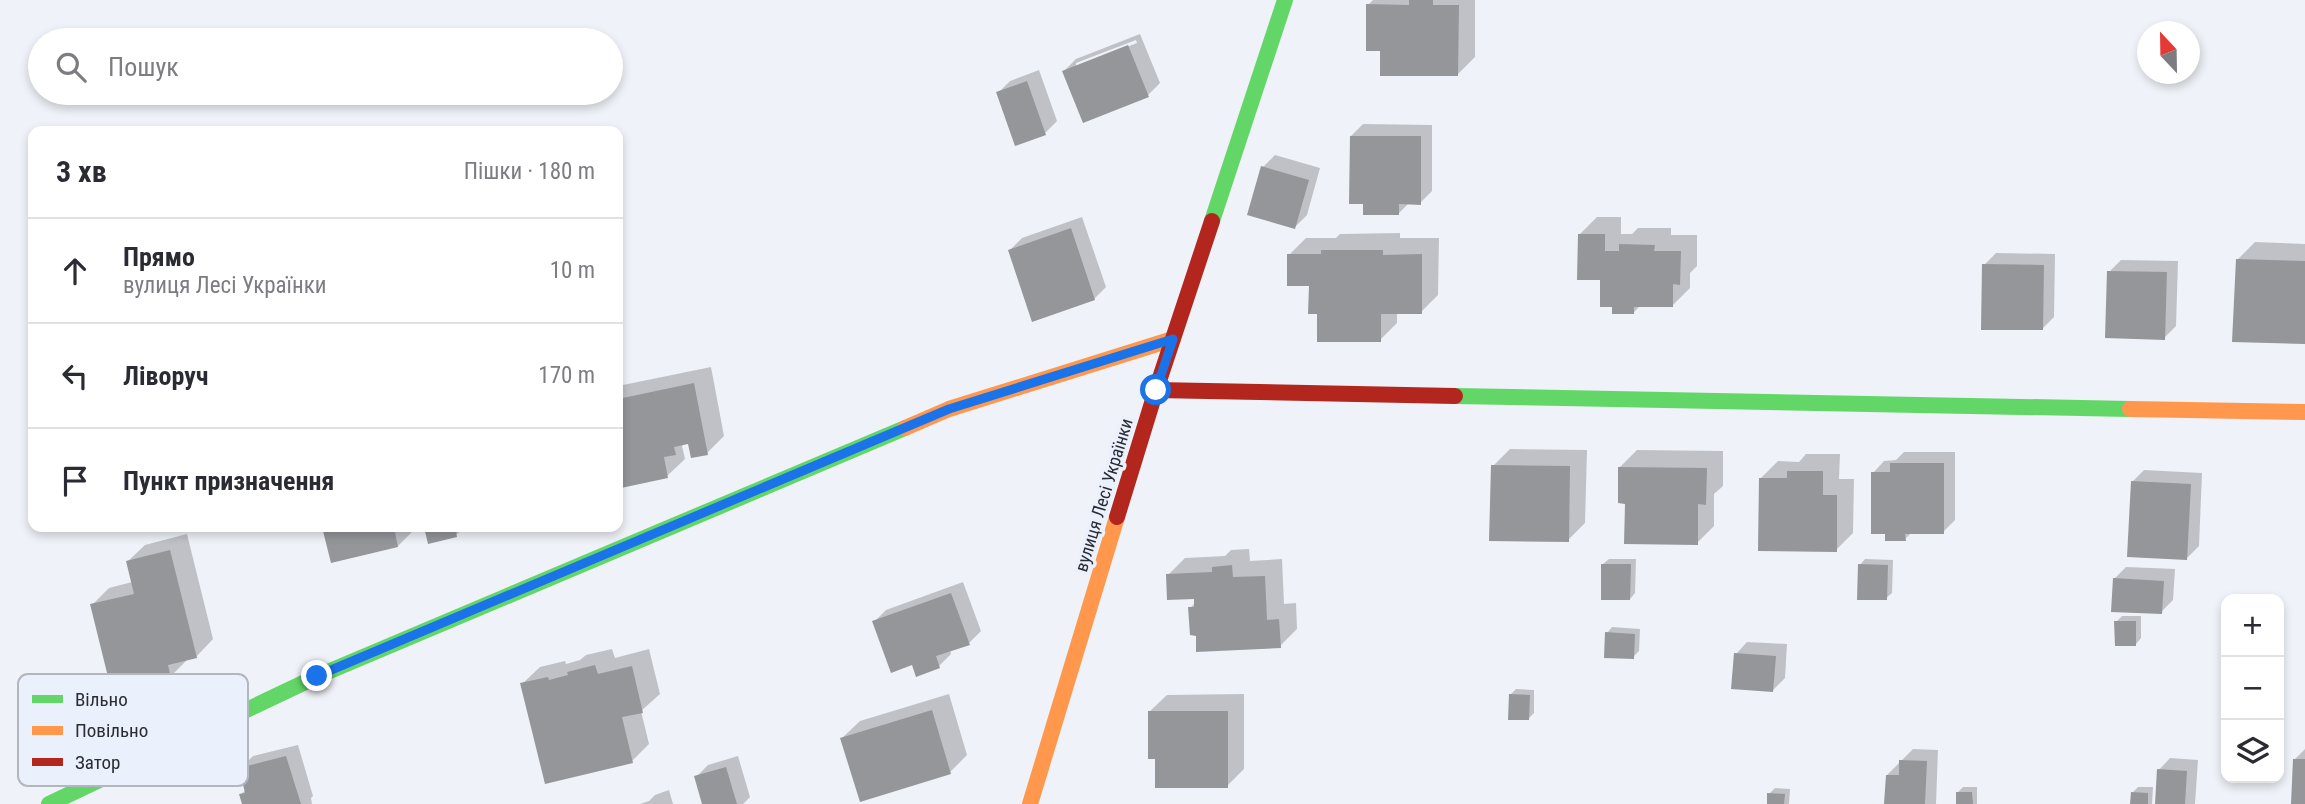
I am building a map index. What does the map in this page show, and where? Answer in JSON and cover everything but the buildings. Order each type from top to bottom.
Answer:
[{"type":"street","name":"вулиця Лесі Українки","points":[[1030,804],[1156,390],[1284,0]]},
{"type":"street","points":[[248,709],[317,676],[949,409],[1173,339]]},
{"type":"street","points":[[1156,390],[2305,412]]},
{"type":"street","points":[[49,804],[87,786]]},
{"type":"traffic: fast","points":[[1212,221],[1285,0]]},
{"type":"traffic: fast","points":[[1455,396],[2130,409]]},
{"type":"traffic: fast","points":[[248,709],[318,676],[905,428]]},
{"type":"traffic: fast","points":[[49,804],[87,786]]},
{"type":"traffic: slow","points":[[905,428],[949,409],[1173,339]]},
{"type":"traffic: slow","points":[[2130,409],[2305,412]]},
{"type":"traffic: slow","points":[[1030,804],[1117,517]]},
{"type":"traffic: jam","points":[[1117,517],[1212,221]]},
{"type":"traffic: jam","points":[[1156,390],[1455,396]]},
{"type":"route","points":[[317,676],[949,409],[1173,339],[1156,390]]}]
